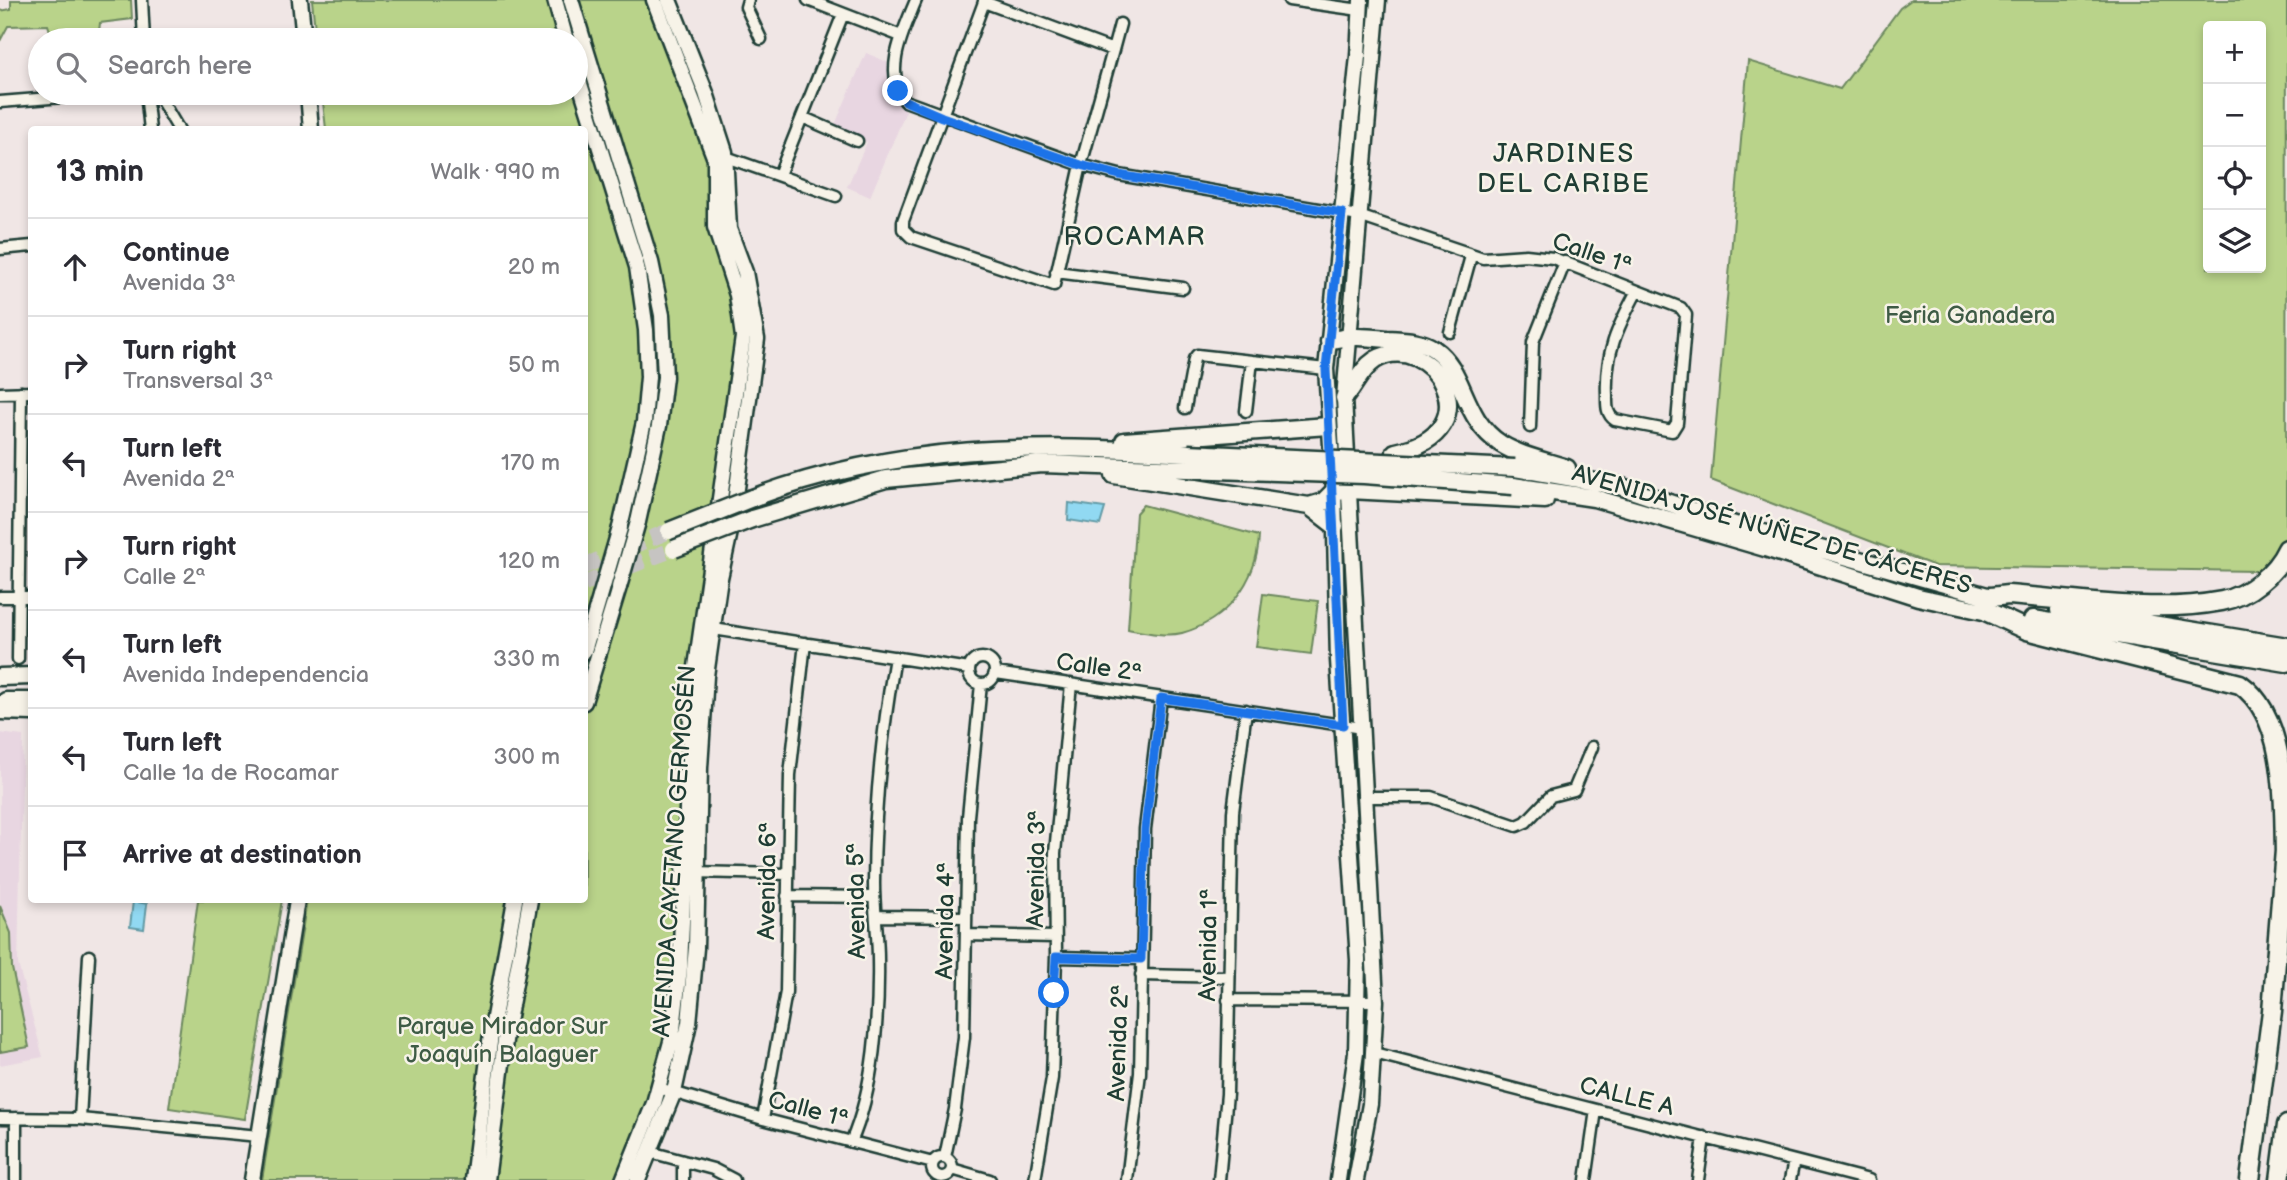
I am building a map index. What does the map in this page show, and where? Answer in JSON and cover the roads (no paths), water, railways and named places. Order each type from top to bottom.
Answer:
[{"type":"highway","points":[[1989,605],[2008,595],[2154,606],[2223,601],[2258,583],[2287,549]]},
{"type":"highway","points":[[1989,605],[2281,654]]},
{"type":"highway","points":[[1989,605],[2026,630],[2152,660],[2240,684],[2252,691],[2276,724],[2284,754],[2285,860]]},
{"type":"highway","points":[[2250,1180],[2272,1011],[2287,829]]},
{"type":"highway","points":[[2280,1180],[2287,1125]]},
{"type":"main road","points":[[300,0],[303,28]]},
{"type":"main road","points":[[555,0],[563,28]]},
{"type":"main road","points":[[570,0],[579,28]]},
{"type":"main road","name":"AVENIDA CAYETANO GERMOSÉN","points":[[659,0],[706,93],[726,157],[729,229],[745,272],[757,339],[733,518],[707,628]]},
{"type":"main road","name":"AVENIDA CAYETANO GERMOSÉN","points":[[623,1180],[659,1088],[672,1038],[691,872],[707,628],[718,523],[740,368],[741,310],[715,227],[715,159],[659,0]]},
{"type":"main road","points":[[1338,1180],[1352,1098],[1358,1001],[1337,614],[1335,526],[1341,490],[1347,336],[1378,0]]},
{"type":"main road","points":[[1356,1180],[1370,1104],[1376,1001],[1368,797],[1355,613],[1341,490],[1328,426],[1326,369],[1361,5]]},
{"type":"main road","points":[[588,58],[651,262],[662,315],[665,377],[653,462],[638,522],[588,689]]},
{"type":"main road","points":[[1354,91],[1370,93]]},
{"type":"main road","points":[[309,105],[312,126]]},
{"type":"main road","points":[[587,105],[637,267],[646,330],[648,377],[644,422],[620,528],[588,638]]},
{"type":"main road","points":[[1329,341],[1347,336],[1413,341],[1434,348],[1449,365],[1467,407],[1501,444],[1619,486]]},
{"type":"main road","points":[[1260,455],[1395,452],[1434,437],[1443,425],[1449,401],[1446,389],[1432,368],[1412,356],[1387,355],[1363,371],[1344,398]]},
{"type":"main road","points":[[1048,447],[1328,426]]},
{"type":"main road","name":"AVENIDA JOSÉ NÚÑEZ DE CÁCERES","points":[[669,531],[826,472],[914,456],[972,449],[1048,447],[1187,461],[1513,486],[1594,498],[1765,548],[1918,597],[1989,605]]},
{"type":"main road","name":"AVENIDA JOSÉ NÚÑEZ DE CÁCERES","points":[[674,549],[752,519],[886,479],[1042,464],[1187,461],[1260,455],[1515,468],[1619,486],[1735,526],[1989,605]]},
{"type":"main road","points":[[1042,464],[1309,506],[1323,502],[1341,490],[1617,505]]},
{"type":"main road","points":[[1309,506],[1335,526]]},
{"type":"main road","points":[[1337,614],[1355,613]]},
{"type":"main road","points":[[0,677],[28,676]]},
{"type":"main road","points":[[0,701],[28,701]]},
{"type":"main road","points":[[0,711],[28,712]]},
{"type":"main road","name":"AVENIDA CAYETANO GERMOSÉN","points":[[638,1180],[674,1092],[690,1012],[691,872]]},
{"type":"main road","points":[[252,1180],[297,903]]},
{"type":"main road","points":[[473,1180],[491,1034],[514,903]]},
{"type":"main road","points":[[487,1180],[506,1033],[529,903]]},
{"type":"street","points":[[142,0],[143,28]]},
{"type":"street","points":[[748,0],[746,7],[761,39]]},
{"type":"street","points":[[808,0],[901,36],[916,0]]},
{"type":"street","points":[[1289,0],[1361,5]]},
{"type":"street","points":[[1112,50],[984,1],[903,221],[903,229],[911,237],[1054,285],[1081,165],[1120,24]]},
{"type":"street","points":[[779,175],[843,14]]},
{"type":"street","name":"Calle 1ª","points":[[901,36],[895,61],[898,91],[905,101],[942,117],[1081,165],[1119,175],[1359,216],[1471,256],[1493,259],[1544,256],[1565,262],[1681,308],[1686,315],[1676,428],[1664,431],[1615,420],[1608,410],[1605,370],[1608,352],[1637,291]]},
{"type":"street","points":[[0,102],[28,100]]},
{"type":"street","points":[[147,105],[150,126]]},
{"type":"street","points":[[164,105],[177,126]]},
{"type":"street","points":[[802,117],[856,141]]},
{"type":"street","points":[[726,157],[836,196]]},
{"type":"street","points":[[0,248],[28,246]]},
{"type":"street","points":[[1450,332],[1471,256]]},
{"type":"street","points":[[1530,427],[1533,342],[1565,262]]},
{"type":"street","points":[[1056,272],[1183,288]]},
{"type":"street","points":[[1185,408],[1197,355],[1326,369]]},
{"type":"street","points":[[1246,411],[1252,360]]},
{"type":"street","points":[[0,393],[26,392],[18,659]]},
{"type":"street","points":[[0,597],[28,597]]},
{"type":"street","points":[[707,628],[969,669]]},
{"type":"street","name":"Avenida 6ª","points":[[763,1119],[786,992],[791,762],[805,643]]},
{"type":"street","name":"Avenida 5ª","points":[[852,1142],[861,1118],[876,1020],[877,916],[874,897],[877,795],[895,657]]},
{"type":"street","points":[[984,657],[993,663],[996,673],[992,680],[981,684],[973,681],[969,669],[974,660],[984,657]]},
{"type":"street","name":"Calle 2ª","points":[[996,673],[1362,728]]},
{"type":"street","name":"Avenida 4ª","points":[[945,1157],[955,1109],[964,1037],[970,782],[981,684]]},
{"type":"street","name":"Avenida 3ª","points":[[1035,1180],[1052,1078],[1057,815],[1071,684]]},
{"type":"street","name":"Avenida 2ª","points":[[1127,1180],[1139,1093],[1145,829],[1161,698]]},
{"type":"street","name":"Avenida 1ª","points":[[1219,1180],[1226,1120],[1233,812],[1245,710]]},
{"type":"street","points":[[1368,797],[1431,797],[1517,826],[1526,822],[1551,796],[1574,790],[1592,747]]},
{"type":"street","points":[[691,872],[787,874]]},
{"type":"street","points":[[787,896],[874,897]]},
{"type":"street","points":[[877,916],[966,917]]},
{"type":"street","points":[[966,935],[1055,937]]},
{"type":"street","points":[[80,1119],[89,956]]},
{"type":"street","points":[[1056,957],[1141,959]]},
{"type":"street","points":[[1141,975],[1229,976]]},
{"type":"street","points":[[1228,1000],[1376,1001]]},
{"type":"street","name":"CALLE A","points":[[1374,1053],[1869,1180]]},
{"type":"street","name":"Calle 1ª","points":[[659,1088],[763,1119],[933,1163]]},
{"type":"street","points":[[1586,1180],[1596,1110]]},
{"type":"street","points":[[0,1118],[80,1119],[259,1136]]},
{"type":"street","points":[[16,1118],[16,1180]]},
{"type":"street","points":[[1698,1180],[1704,1138]]},
{"type":"street","points":[[650,1152],[734,1180]]},
{"type":"street","points":[[939,1157],[945,1157],[952,1163],[952,1169],[947,1177],[940,1179],[933,1172],[933,1163],[939,1157]]},
{"type":"street","points":[[683,1161],[683,1180]]},
{"type":"street","points":[[1790,1180],[1794,1161]]},
{"type":"street","points":[[952,1169],[990,1180]]},
{"type":"water","points":[[1069,503],[1105,508],[1100,525],[1068,520]]},
{"type":"water","points":[[133,903],[147,904],[144,929],[130,927]]},
{"type":"tunnel","points":[[588,564],[669,531]]},
{"type":"tunnel","points":[[588,582],[674,549]]},
{"type":"district","name":"JARDINES DEL CARIBE","points":[[1564,168]]},
{"type":"district","name":"ROCAMAR","points":[[1135,236]]},
{"type":"park label","name":"Feria Ganadera","points":[[1970,315]]},
{"type":"park label","name":"Parque Mirador Sur Joaquín Balaguer","points":[[502,1040]]}]
